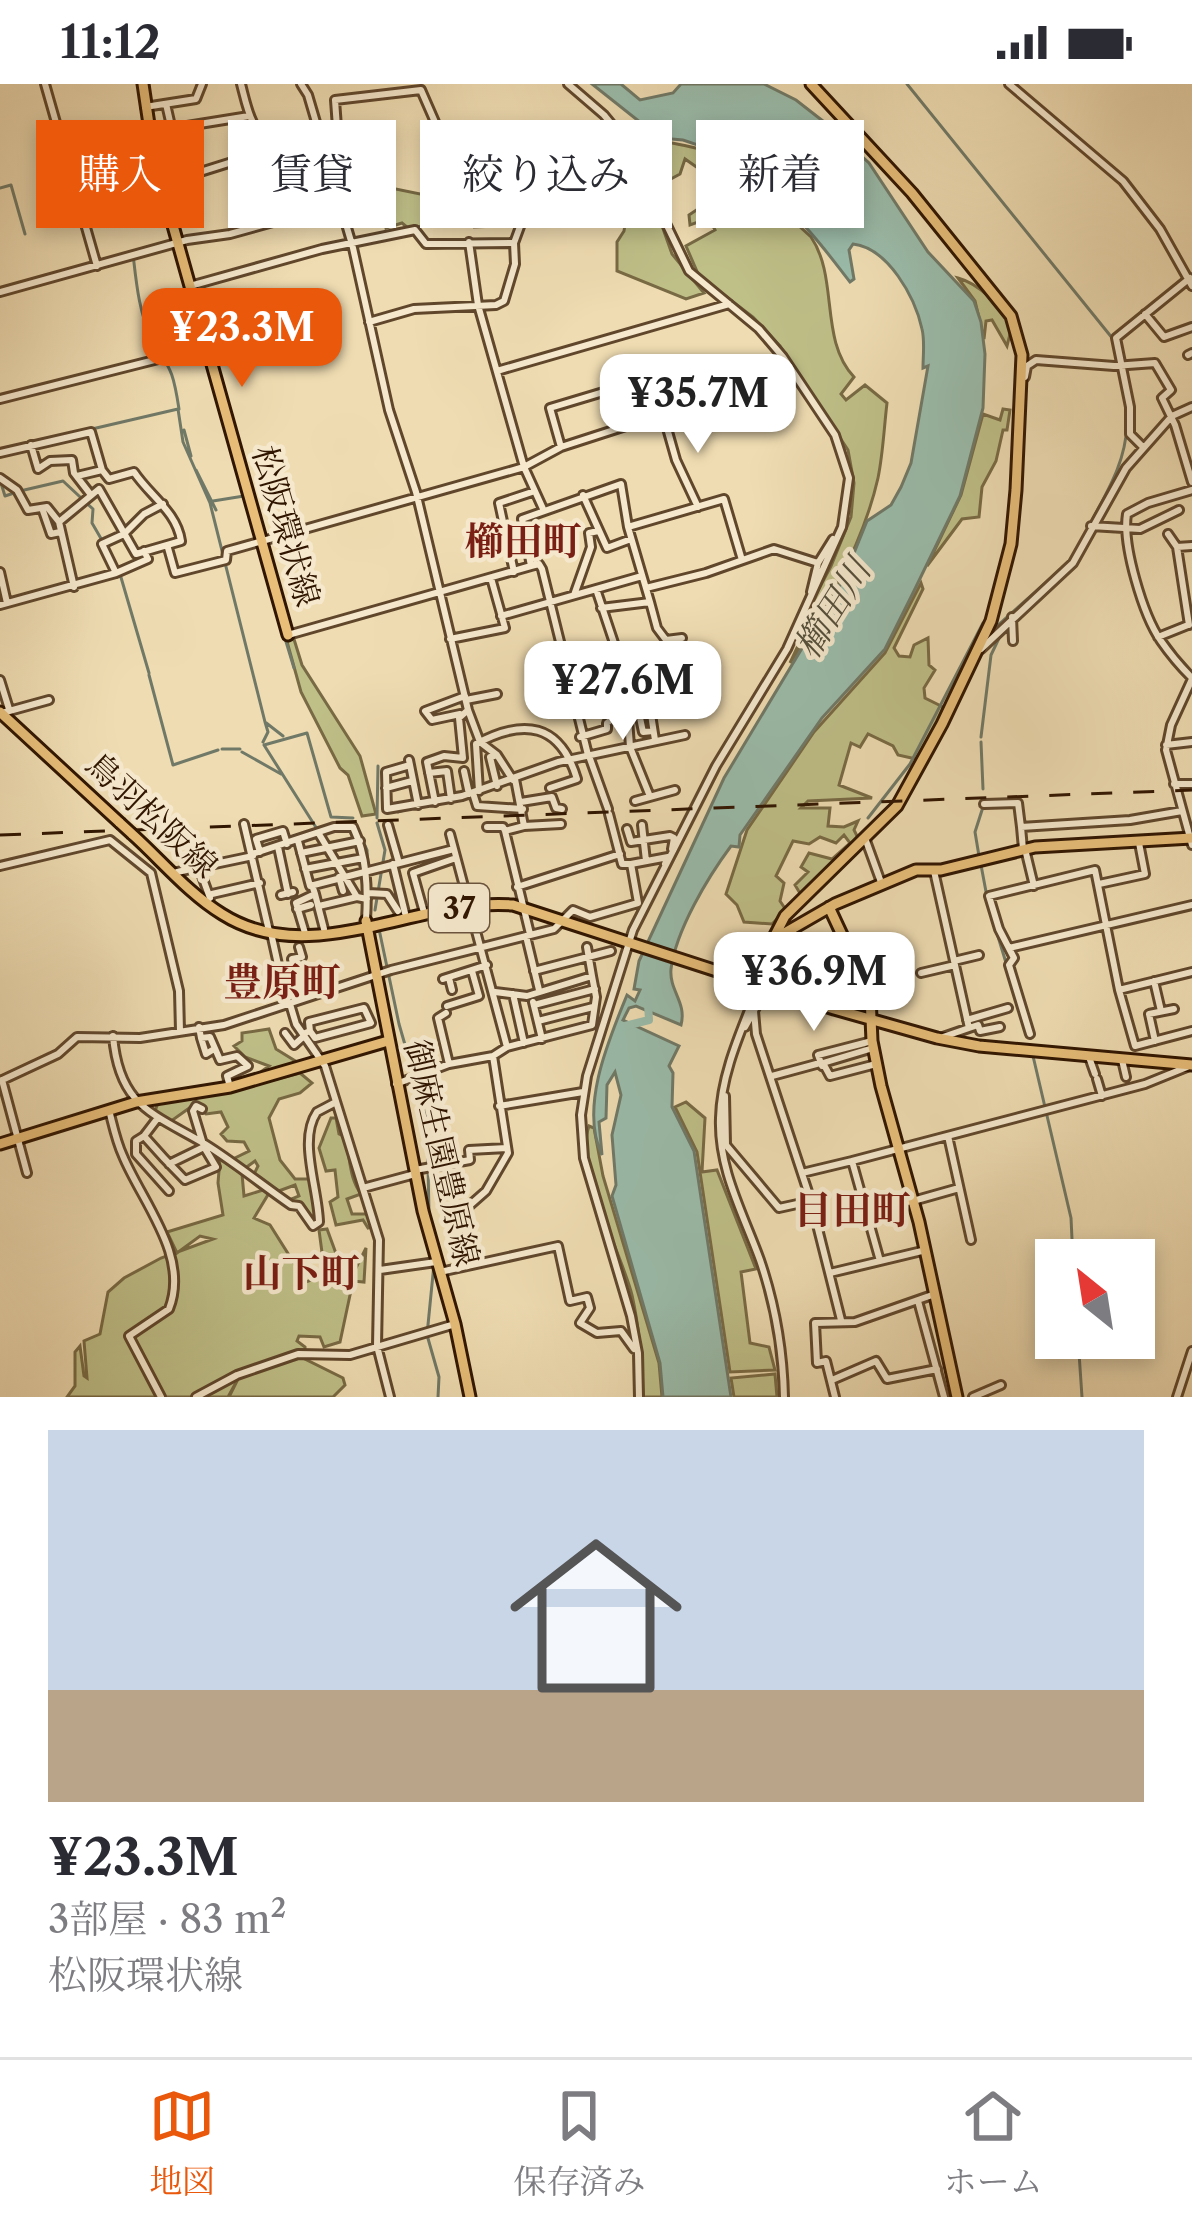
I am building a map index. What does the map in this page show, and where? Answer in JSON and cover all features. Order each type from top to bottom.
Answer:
[{"type":"main road","name":"松阪環状線","points":[[143,84],[147,120]]},
{"type":"main road","points":[[761,982],[773,937],[790,909],[900,801],[980,650],[1011,544],[1021,386],[1021,344],[1003,303],[883,159],[808,84]]},
{"type":"main road","name":"松阪環状線","points":[[174,228],[288,635]]},
{"type":"main road","name":"鳥羽松阪線","points":[[3,712],[132,834],[245,926],[307,937],[401,912],[469,903],[520,904],[871,1019]]},
{"type":"main road","points":[[766,963],[785,933],[829,907],[914,871],[934,871],[1024,849],[1191,841]]},
{"type":"main road","name":"鳥羽松阪線","points":[[274,934],[304,933],[469,903]]},
{"type":"main road","points":[[829,907],[868,991],[876,1064],[926,1250],[957,1397]]},
{"type":"main road","name":"御麻生園豊原線","points":[[365,923],[383,973],[396,1084],[421,1170],[468,1396]]},
{"type":"main road","name":"鳥羽松阪線","points":[[761,982],[937,1038],[1191,1065]]},
{"type":"main road","points":[[0,1144],[136,1102],[230,1087],[388,1041]]},
{"type":"street","points":[[45,84],[97,266]]},
{"type":"street","points":[[145,107],[196,99],[202,84]]},
{"type":"street","points":[[241,84],[251,120]]},
{"type":"street","points":[[301,84],[314,120]]},
{"type":"street","points":[[383,84],[385,95]]},
{"type":"street","points":[[568,84],[622,136],[689,272],[779,352],[838,441],[849,484],[839,535],[777,668],[716,766],[632,940],[584,1092],[584,1158],[628,1303],[639,1361],[639,1397]]},
{"type":"street","points":[[1009,84],[1123,181],[1160,229],[1191,281],[1115,338],[1130,407],[1130,434],[1143,447]]},
{"type":"street","points":[[336,120],[335,100],[423,91],[457,162],[548,135],[559,177],[536,194],[514,243],[515,264],[504,301],[404,310],[369,322]]},
{"type":"street","points":[[166,104],[170,120]]},
{"type":"street","points":[[204,122],[249,116]]},
{"type":"street","points":[[0,292],[178,243],[252,228]]},
{"type":"street","points":[[346,228],[465,698],[463,766],[490,806]]},
{"type":"street","points":[[190,286],[322,249],[415,230],[426,244],[514,243]]},
{"type":"street","points":[[470,242],[478,305],[524,467],[544,511]]},
{"type":"street","points":[[497,371],[729,304]]},
{"type":"street","points":[[1145,314],[1163,337],[1192,327]]},
{"type":"street","points":[[0,398],[206,347]]},
{"type":"street","points":[[1021,386],[1027,366],[1036,360],[1155,363],[1171,390],[1162,398],[1172,416],[1192,486],[1127,514],[1125,528],[1135,578],[1158,637],[1192,679],[1166,745],[1191,841]]},
{"type":"street","points":[[561,447],[550,408],[620,387],[634,426]]},
{"type":"street","points":[[980,650],[1073,563],[1126,468],[1172,416],[1192,407]]},
{"type":"street","points":[[168,548],[175,573],[225,560],[226,552],[524,467],[561,447],[663,414],[676,460],[698,507]]},
{"type":"street","points":[[0,453],[91,432],[109,479],[134,472],[163,504],[181,533],[181,542],[136,554],[99,489],[59,522]]},
{"type":"street","points":[[32,446],[38,470],[49,462],[72,460],[86,499]]},
{"type":"street","points":[[77,476],[102,470]]},
{"type":"street","points":[[0,478],[17,490],[28,510],[48,506]]},
{"type":"street","points":[[530,566],[522,519],[621,484],[628,527],[657,628],[666,640],[682,638]]},
{"type":"street","points":[[514,572],[499,503],[535,491]]},
{"type":"street","points":[[583,495],[607,548],[632,539]]},
{"type":"street","points":[[628,527],[724,499],[742,561]]},
{"type":"street","points":[[116,573],[104,544],[163,504]]},
{"type":"street","points":[[48,506],[59,522],[74,587]]},
{"type":"street","points":[[48,506],[51,534],[60,532]]},
{"type":"street","points":[[1091,526],[1140,529],[1179,510]]},
{"type":"street","points":[[574,596],[591,547],[589,533],[598,531]]},
{"type":"street","points":[[1158,637],[1190,625],[1177,547],[1168,534]]},
{"type":"street","points":[[811,596],[818,563],[839,535]]},
{"type":"street","points":[[63,546],[76,543]]},
{"type":"street","points":[[1177,547],[1192,546]]},
{"type":"street","points":[[646,588],[777,549],[818,563]]},
{"type":"street","points":[[0,572],[3,604],[116,573],[148,559],[145,551]]},
{"type":"street","points":[[67,560],[82,557]]},
{"type":"street","points":[[288,635],[539,564],[580,736],[622,864],[668,857]]},
{"type":"street","points":[[502,616],[642,576]]},
{"type":"street","points":[[450,639],[505,628],[490,578]]},
{"type":"street","points":[[596,589],[623,670],[629,747],[649,794]]},
{"type":"street","points":[[602,608],[650,602]]},
{"type":"street","points":[[1012,617],[1013,641]]},
{"type":"street","points":[[0,680],[3,712],[50,700]]},
{"type":"street","points":[[415,710],[497,694]]},
{"type":"street","points":[[628,697],[648,695],[654,735]]},
{"type":"street","points":[[614,704],[616,716]]},
{"type":"street","points":[[425,708],[432,720],[464,712]]},
{"type":"street","points":[[580,736],[608,729],[607,723],[616,716],[650,711]]},
{"type":"street","points":[[464,712],[480,741],[497,755],[514,780],[524,826]]},
{"type":"street","points":[[639,712],[643,732],[685,735]]},
{"type":"street","points":[[550,788],[577,779],[571,759],[543,731],[516,728],[476,745],[477,806],[522,806],[552,797],[556,808],[562,808]]},
{"type":"street","points":[[418,806],[409,763],[386,772],[386,808],[418,806],[496,786],[571,759],[629,747],[654,735]]},
{"type":"street","points":[[1166,745],[1192,742]]},
{"type":"street","points":[[494,755],[490,757],[496,786]]},
{"type":"street","points":[[435,802],[430,760],[444,756],[463,766]]},
{"type":"street","points":[[429,773],[447,771],[451,799]]},
{"type":"street","points":[[386,788],[413,781]]},
{"type":"street","points":[[1174,784],[1192,784]]},
{"type":"street","points":[[635,801],[675,790]]},
{"type":"street","points":[[983,804],[1017,802],[1034,886]]},
{"type":"street","points":[[1021,827],[1130,820],[1183,811]]},
{"type":"street","points":[[1098,884],[1145,874],[1130,820]]},
{"type":"street","points":[[244,824],[255,854],[287,1002],[322,1059],[379,1240],[377,1346],[390,1397]]},
{"type":"street","points":[[388,824],[401,912]]},
{"type":"street","points":[[505,831],[562,824]]},
{"type":"street","points":[[153,879],[283,846],[334,827],[353,827],[371,895],[365,923]]},
{"type":"street","points":[[487,827],[505,831],[534,953],[534,1005],[542,1039]]},
{"type":"street","points":[[635,827],[631,842],[674,838],[662,875]]},
{"type":"street","points":[[614,832],[635,827]]},
{"type":"street","points":[[635,827],[643,840],[646,861]]},
{"type":"street","points":[[255,854],[256,839],[284,831],[288,894]]},
{"type":"street","points":[[320,834],[345,877],[343,892]]},
{"type":"street","points":[[450,834],[507,1047]]},
{"type":"street","points":[[865,838],[883,885]]},
{"type":"street","points":[[0,866],[110,840],[151,873],[179,992],[180,1030]]},
{"type":"street","points":[[298,841],[324,929]]},
{"type":"street","points":[[301,854],[360,841]]},
{"type":"street","points":[[304,933],[296,903],[314,889],[396,863],[455,854]]},
{"type":"street","points":[[423,910],[412,873],[455,854]]},
{"type":"street","points":[[517,887],[620,854]]},
{"type":"street","points":[[305,869],[363,858]]},
{"type":"street","points":[[2,1080],[58,1054],[77,1037],[140,1038],[215,1026],[383,973],[554,929],[574,910],[590,917],[638,903],[631,864]]},
{"type":"street","points":[[199,868],[212,900],[260,883]]},
{"type":"street","points":[[1030,1034],[1009,965],[1014,958],[989,896],[1095,870],[1135,1046],[1192,1031]]},
{"type":"street","points":[[934,871],[968,1024]]},
{"type":"street","points":[[235,877],[238,888]]},
{"type":"street","points":[[345,877],[371,895]]},
{"type":"street","points":[[297,909],[387,894],[401,912]]},
{"type":"street","points":[[1010,948],[1192,905]]},
{"type":"street","points":[[777,943],[779,950],[742,1029],[719,1112],[722,1157],[766,1279],[781,1353],[784,1397]]},
{"type":"street","points":[[287,1002],[298,991],[292,959],[302,957],[299,947]]},
{"type":"street","points":[[565,947],[568,962]]},
{"type":"street","points":[[534,971],[588,952],[611,951]]},
{"type":"street","points":[[396,1084],[449,1064],[494,1056],[507,1047],[592,1025],[595,989],[588,952]]},
{"type":"street","points":[[921,973],[979,956]]},
{"type":"street","points":[[452,990],[446,978],[487,965]]},
{"type":"street","points":[[278,972],[294,968]]},
{"type":"street","points":[[449,1064],[438,1018],[479,996],[472,971]]},
{"type":"street","points":[[1119,989],[1192,972]]},
{"type":"street","points":[[496,992],[535,993],[592,976]]},
{"type":"street","points":[[1154,981],[1161,1011]]},
{"type":"street","points":[[761,982],[754,1025],[811,1202],[842,1320]]},
{"type":"street","points":[[534,1005],[595,989]]},
{"type":"street","points":[[830,991],[834,996],[830,1004]]},
{"type":"street","points":[[513,994],[524,1043]]},
{"type":"street","points":[[538,1021],[595,1007]]},
{"type":"street","points":[[285,1034],[293,1045],[306,1034],[309,1022],[343,1008],[366,1008],[370,1023],[315,1038],[306,1034]]},
{"type":"street","points":[[937,1038],[1008,1008]]},
{"type":"street","points":[[1155,1041],[1149,1014],[1174,1009]]},
{"type":"street","points":[[213,1010],[215,1026]]},
{"type":"street","points":[[742,1029],[754,1011]]},
{"type":"street","points":[[968,1024],[978,1025],[980,1031],[1000,1027]]},
{"type":"street","points":[[199,1028],[201,1038],[210,1036],[220,1060],[237,1056],[248,1066],[227,1076],[230,1087]]},
{"type":"street","points":[[66,1031],[70,1041]]},
{"type":"street","points":[[306,1034],[314,1042]]},
{"type":"street","points":[[113,1036],[115,1063],[136,1102],[299,1206],[316,1226],[318,1196],[307,1141],[317,1112],[336,1102]]},
{"type":"street","points":[[827,1076],[818,1055],[873,1044]]},
{"type":"street","points":[[873,1044],[824,1063],[830,1076],[876,1064]]},
{"type":"street","points":[[462,1267],[455,1232],[500,1170],[507,1148],[494,1056]]},
{"type":"street","points":[[1089,1057],[1102,1096]]},
{"type":"street","points":[[1122,1060],[1126,1077]]},
{"type":"street","points":[[772,1076],[820,1064]]},
{"type":"street","points":[[802,1173],[1102,1096],[1191,1065]]},
{"type":"street","points":[[0,1069],[27,1173]]},
{"type":"street","points":[[724,1086],[726,1145],[779,1208],[811,1202]]},
{"type":"street","points":[[499,1106],[584,1092]]},
{"type":"street","points":[[185,1180],[216,1167],[203,1145],[193,1111],[196,1106],[202,1109]]},
{"type":"street","points":[[109,1110],[124,1160],[158,1221],[170,1260],[173,1292],[169,1309],[129,1336],[161,1397]]},
{"type":"street","points":[[157,1119],[133,1148],[170,1191]]},
{"type":"street","points":[[144,1136],[193,1188]]},
{"type":"street","points":[[948,1136],[971,1240]]},
{"type":"street","points":[[170,1164],[203,1145]]},
{"type":"street","points":[[363,1188],[470,1160],[470,1150],[507,1148]]},
{"type":"street","points":[[852,1161],[880,1261]]},
{"type":"street","points":[[146,1187],[157,1178]]},
{"type":"street","points":[[868,1210],[959,1188]]},
{"type":"street","points":[[465,1196],[477,1200]]},
{"type":"street","points":[[380,1270],[462,1267],[558,1246],[570,1301],[587,1297],[590,1309],[580,1323],[597,1333],[621,1331],[632,1340],[639,1361]]},
{"type":"street","points":[[830,1273],[926,1250]]},
{"type":"street","points":[[835,1397],[825,1360],[817,1363],[815,1324],[855,1322],[935,1294]]},
{"type":"street","points":[[918,1301],[944,1397]]},
{"type":"street","points":[[196,1397],[212,1393],[237,1375],[298,1354],[350,1354],[455,1324]]},
{"type":"street","points":[[1177,1397],[1192,1351]]},
{"type":"street","points":[[832,1380],[877,1361],[886,1379],[938,1370]]},
{"type":"street","points":[[973,1397],[1001,1384]]},
{"type":"green space","points":[[672,143],[696,148],[696,167],[685,159],[680,174],[672,178]]},
{"type":"green space","points":[[396,189],[420,194],[420,226],[408,228],[396,225]]},
{"type":"green space","points":[[663,228],[672,254],[704,293],[686,299],[617,271],[617,242],[624,231]]},
{"type":"green space","points":[[801,228],[811,237],[825,271],[836,345],[854,377],[841,394],[846,400],[865,385],[887,403],[878,478],[863,527],[830,598],[790,663],[810,620],[808,609],[851,517],[854,483],[848,450],[780,346],[753,317],[699,276],[686,246],[715,230]]},
{"type":"green space","points":[[958,278],[982,291],[1002,311],[1012,326],[1007,346],[992,320],[986,321],[984,339],[975,301]]},
{"type":"green space","points":[[1003,409],[1010,410],[1007,430],[1003,430],[996,461],[982,487],[979,517],[962,519],[927,566],[961,495],[983,414],[1000,420]]},
{"type":"green space","points":[[921,583],[923,589],[894,648],[899,656],[910,657],[914,645],[928,638],[929,665],[935,670],[924,688],[925,698],[943,707],[938,725],[916,759],[898,755],[893,746],[868,734],[860,747],[851,743],[839,785],[872,798],[808,801],[801,808],[830,808],[828,826],[844,827],[858,821],[854,830],[859,840],[801,895],[795,885],[808,872],[801,867],[809,853],[832,859],[850,843],[844,835],[836,843],[820,837],[809,844],[793,841],[776,876],[784,883],[780,901],[786,910],[772,924],[744,922],[726,894],[747,830],[814,732],[885,653]]},
{"type":"green space","points":[[293,636],[302,665],[360,756],[376,814],[362,816],[348,775],[301,692],[286,638]]},
{"type":"green space","points":[[269,1029],[276,1049],[297,1062],[265,1075],[262,1071],[269,1066],[245,1057],[234,1046],[242,1041],[242,1033]]},
{"type":"green space","points":[[300,1073],[312,1083],[300,1093],[279,1099],[269,1118],[280,1160],[295,1179],[314,1179],[315,1223],[289,1200],[299,1196],[295,1185],[276,1192],[253,1176],[258,1166],[255,1161],[244,1169],[237,1165],[235,1158],[249,1151],[244,1142],[227,1141],[221,1134],[228,1127],[221,1112],[206,1114],[195,1104],[167,1124],[154,1114],[159,1100],[239,1089]]},
{"type":"green space","points":[[686,1102],[705,1118],[702,1172],[717,1170],[756,1269],[741,1272],[750,1343],[769,1347],[775,1370],[730,1372],[697,1152],[675,1107]]},
{"type":"green space","points":[[331,1118],[336,1118],[339,1134],[344,1136],[361,1194],[347,1199],[352,1214],[369,1214],[375,1226],[368,1228],[363,1220],[336,1225],[330,1202],[338,1197],[335,1170],[326,1171],[319,1148]]},
{"type":"green space","points":[[589,1126],[594,1128],[603,1176],[659,1363],[662,1397],[643,1397],[635,1308],[593,1187],[586,1144]]},
{"type":"green space","points":[[220,1159],[242,1174],[244,1196],[263,1190],[269,1193],[254,1218],[270,1225],[306,1282],[325,1275],[319,1230],[327,1229],[341,1267],[356,1268],[366,1248],[364,1282],[353,1281],[340,1342],[324,1347],[320,1337],[299,1336],[297,1341],[305,1347],[305,1359],[343,1378],[345,1385],[333,1397],[229,1397],[239,1377],[228,1397],[67,1397],[75,1386],[75,1352],[80,1346],[87,1378],[84,1341],[100,1334],[108,1292],[124,1278],[177,1252],[167,1232],[223,1215]],"holes":[[[200,1236],[213,1239],[179,1251]]]},
{"type":"green space","points":[[775,1374],[777,1397],[734,1397],[731,1378]]},
{"type":"water","points":[[592,84],[621,84],[640,100],[673,93],[681,84],[764,84],[822,120],[696,120],[696,144],[672,139],[672,120],[637,120]]},
{"type":"water","points":[[864,158],[928,252],[974,301],[985,354],[983,408],[960,496],[885,649],[822,718],[740,835],[739,847],[731,846],[722,859],[686,921],[671,969],[682,1010],[681,1025],[636,1006],[629,1008],[623,1020],[679,1046],[669,1066],[672,1107],[694,1151],[731,1397],[663,1397],[660,1363],[612,1196],[616,1185],[612,1135],[621,1095],[615,1072],[607,1085],[606,1118],[599,1122],[602,1155],[594,1116],[599,1074],[627,995],[635,1001],[640,990],[634,989],[639,961],[724,778],[843,580],[867,521],[891,505],[901,487],[911,463],[928,366],[923,368],[923,334],[913,303],[888,264],[866,247],[853,244],[849,250],[854,279],[850,282],[805,228],[864,228]]},
{"type":"waterway","points":[[907,84],[1113,339]]},
{"type":"waterway","points":[[0,188],[11,185],[25,234]]},
{"type":"waterway","points":[[133,254],[144,319],[170,371],[179,409]]},
{"type":"waterway","points":[[92,429],[178,409],[183,442],[210,503],[265,722],[283,736]]},
{"type":"waterway","points":[[1081,543],[1116,472],[1127,425]]},
{"type":"waterway","points":[[184,430],[191,456]]},
{"type":"waterway","points":[[196,470],[216,510]]},
{"type":"waterway","points":[[0,480],[5,496],[14,493]]},
{"type":"waterway","points":[[20,491],[63,481],[93,509],[92,523],[103,542]]},
{"type":"waterway","points":[[213,501],[244,496]]},
{"type":"waterway","points":[[997,626],[1070,561]]},
{"type":"waterway","points":[[120,574],[149,673]]},
{"type":"waterway","points":[[868,818],[910,764],[983,623],[988,622]]},
{"type":"waterway","points":[[981,737],[991,655],[1001,634]]},
{"type":"waterway","points":[[284,635],[294,668]]},
{"type":"waterway","points":[[149,675],[173,765],[218,750]]},
{"type":"waterway","points":[[263,742],[268,732],[265,722]]},
{"type":"waterway","points":[[317,829],[264,745],[307,733],[331,817],[353,818]]},
{"type":"waterway","points":[[981,742],[983,789]]},
{"type":"waterway","points":[[222,749],[240,749]]},
{"type":"waterway","points":[[242,752],[281,774]]},
{"type":"waterway","points":[[377,818],[378,766]]},
{"type":"waterway","points":[[979,856],[975,832],[983,807]]},
{"type":"waterway","points":[[398,812],[407,809]]},
{"type":"waterway","points":[[355,823],[367,850],[368,869]]},
{"type":"waterway","points":[[375,910],[385,850],[377,823]]},
{"type":"waterway","points":[[981,865],[987,897]]},
{"type":"waterway","points":[[379,929],[399,1024],[427,1121],[429,1212],[435,1242]]},
{"type":"waterway","points":[[996,930],[1007,966]]},
{"type":"waterway","name":"櫛田川","points":[[621,1027],[649,1020],[648,1004]]},
{"type":"waterway","points":[[1033,1056],[1072,1239]]},
{"type":"waterway","points":[[434,1264],[427,1335],[439,1377],[438,1397]]},
{"type":"waterway","points":[[1079,1359],[1082,1397]]},
{"type":"railway","points":[[0,835],[1192,790]]},
{"type":"district","name":"櫛田町","points":[[523,541]]},
{"type":"district","name":"豊原町","points":[[282,982]]},
{"type":"district","name":"目田町","points":[[852,1210]]},
{"type":"district","name":"山下町","points":[[301,1273]]}]
